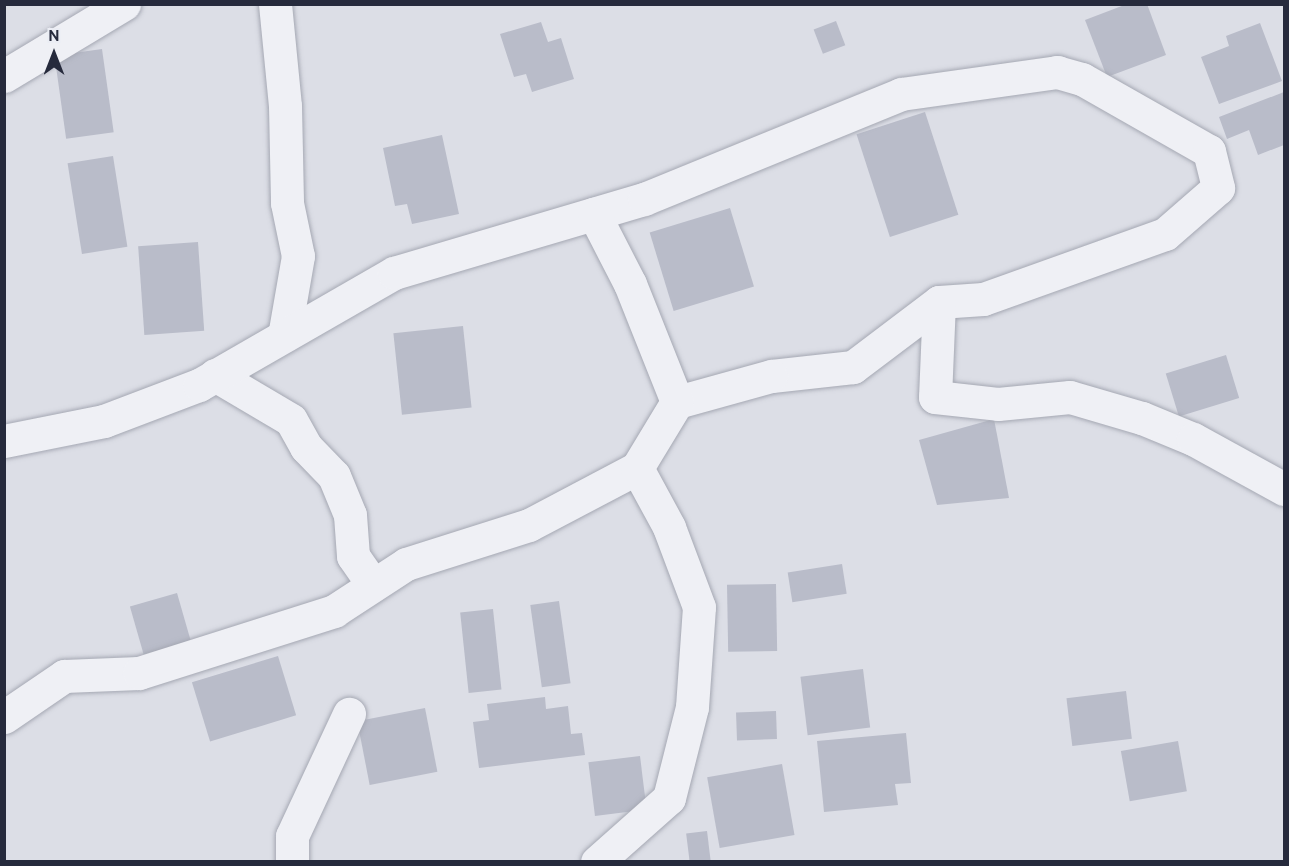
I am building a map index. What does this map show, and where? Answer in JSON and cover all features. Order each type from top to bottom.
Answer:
[{"type":"street","points":[[4,76],[124,4]]},
{"type":"street","points":[[275,4],[285,106],[287,203],[298,256],[284,336]]},
{"type":"street","points":[[4,441],[104,421],[215,375],[394,273],[644,200],[901,94],[1058,72],[1082,79],[1209,151],[1218,188],[1165,234],[982,299],[939,302],[853,367],[771,376],[677,402],[637,468],[529,525],[406,564],[334,611],[139,674],[64,676],[4,717]]},
{"type":"street","points":[[594,214],[630,284],[677,402]]},
{"type":"street","points":[[939,302],[935,397],[998,404],[1070,397],[1142,418],[1193,439],[1284,489]]},
{"type":"street","points":[[215,375],[291,420],[306,447],[334,476],[350,515],[353,556],[373,585]]},
{"type":"street","points":[[597,861],[669,798],[692,707],[699,608],[669,527],[637,468]]},
{"type":"street","points":[[292,861],[292,836],[349,714]]},
{"type":"building","points":[[1127,4],[1147,4],[1166,55],[1107,77],[1085,20]]},
{"type":"building","points":[[836,21],[845,45],[823,54],[814,30]]},
{"type":"building","points":[[541,22],[548,42],[561,38],[574,79],[532,92],[526,74],[514,77],[500,34]]},
{"type":"building","points":[[1260,23],[1282,81],[1219,104],[1201,57],[1229,46],[1226,36]]},
{"type":"building","points":[[102,49],[114,132],[66,139],[54,56]]},
{"type":"building","points":[[1284,92],[1284,145],[1258,155],[1249,130],[1227,139],[1219,117]]},
{"type":"building","points":[[925,112],[958,215],[890,237],[857,134]]},
{"type":"building","points":[[442,135],[459,214],[412,224],[407,204],[395,206],[383,148]]},
{"type":"building","points":[[113,156],[127,247],[82,254],[68,163]]},
{"type":"building","points":[[730,208],[754,286],[674,311],[650,233]]},
{"type":"building","points":[[198,242],[204,331],[144,335],[138,246]]},
{"type":"building","points":[[463,326],[472,408],[402,415],[393,333]]},
{"type":"building","points":[[1226,355],[1239,398],[1179,416],[1166,373]]},
{"type":"building","points":[[994,419],[1009,498],[937,505],[919,440]]},
{"type":"building","points":[[842,564],[847,594],[792,602],[788,573]]},
{"type":"building","points":[[776,584],[777,651],[728,652],[727,585]]},
{"type":"building","points":[[177,593],[191,641],[144,655],[130,607]]},
{"type":"building","points":[[559,601],[571,683],[542,687],[530,605]]},
{"type":"building","points":[[493,609],[501,690],[469,693],[460,612]]},
{"type":"building","points":[[278,656],[296,715],[210,742],[192,682]]},
{"type":"building","points":[[863,669],[870,728],[808,735],[800,677]]},
{"type":"building","points":[[1126,691],[1132,739],[1072,746],[1066,698]]},
{"type":"building","points":[[545,697],[546,709],[568,706],[571,734],[582,733],[585,755],[479,768],[473,722],[489,720],[487,704]]},
{"type":"building","points":[[425,708],[437,772],[370,785],[357,721]]},
{"type":"building","points":[[776,711],[777,739],[737,740],[736,712]]},
{"type":"building","points":[[906,733],[911,783],[895,784],[898,805],[824,812],[817,741]]},
{"type":"building","points":[[1178,741],[1187,791],[1130,801],[1121,751]]},
{"type":"building","points":[[640,756],[647,810],[595,816],[588,762]]},
{"type":"building","points":[[782,764],[795,835],[720,848],[707,777]]},
{"type":"building","points":[[707,831],[711,862],[690,862],[686,834]]}]
